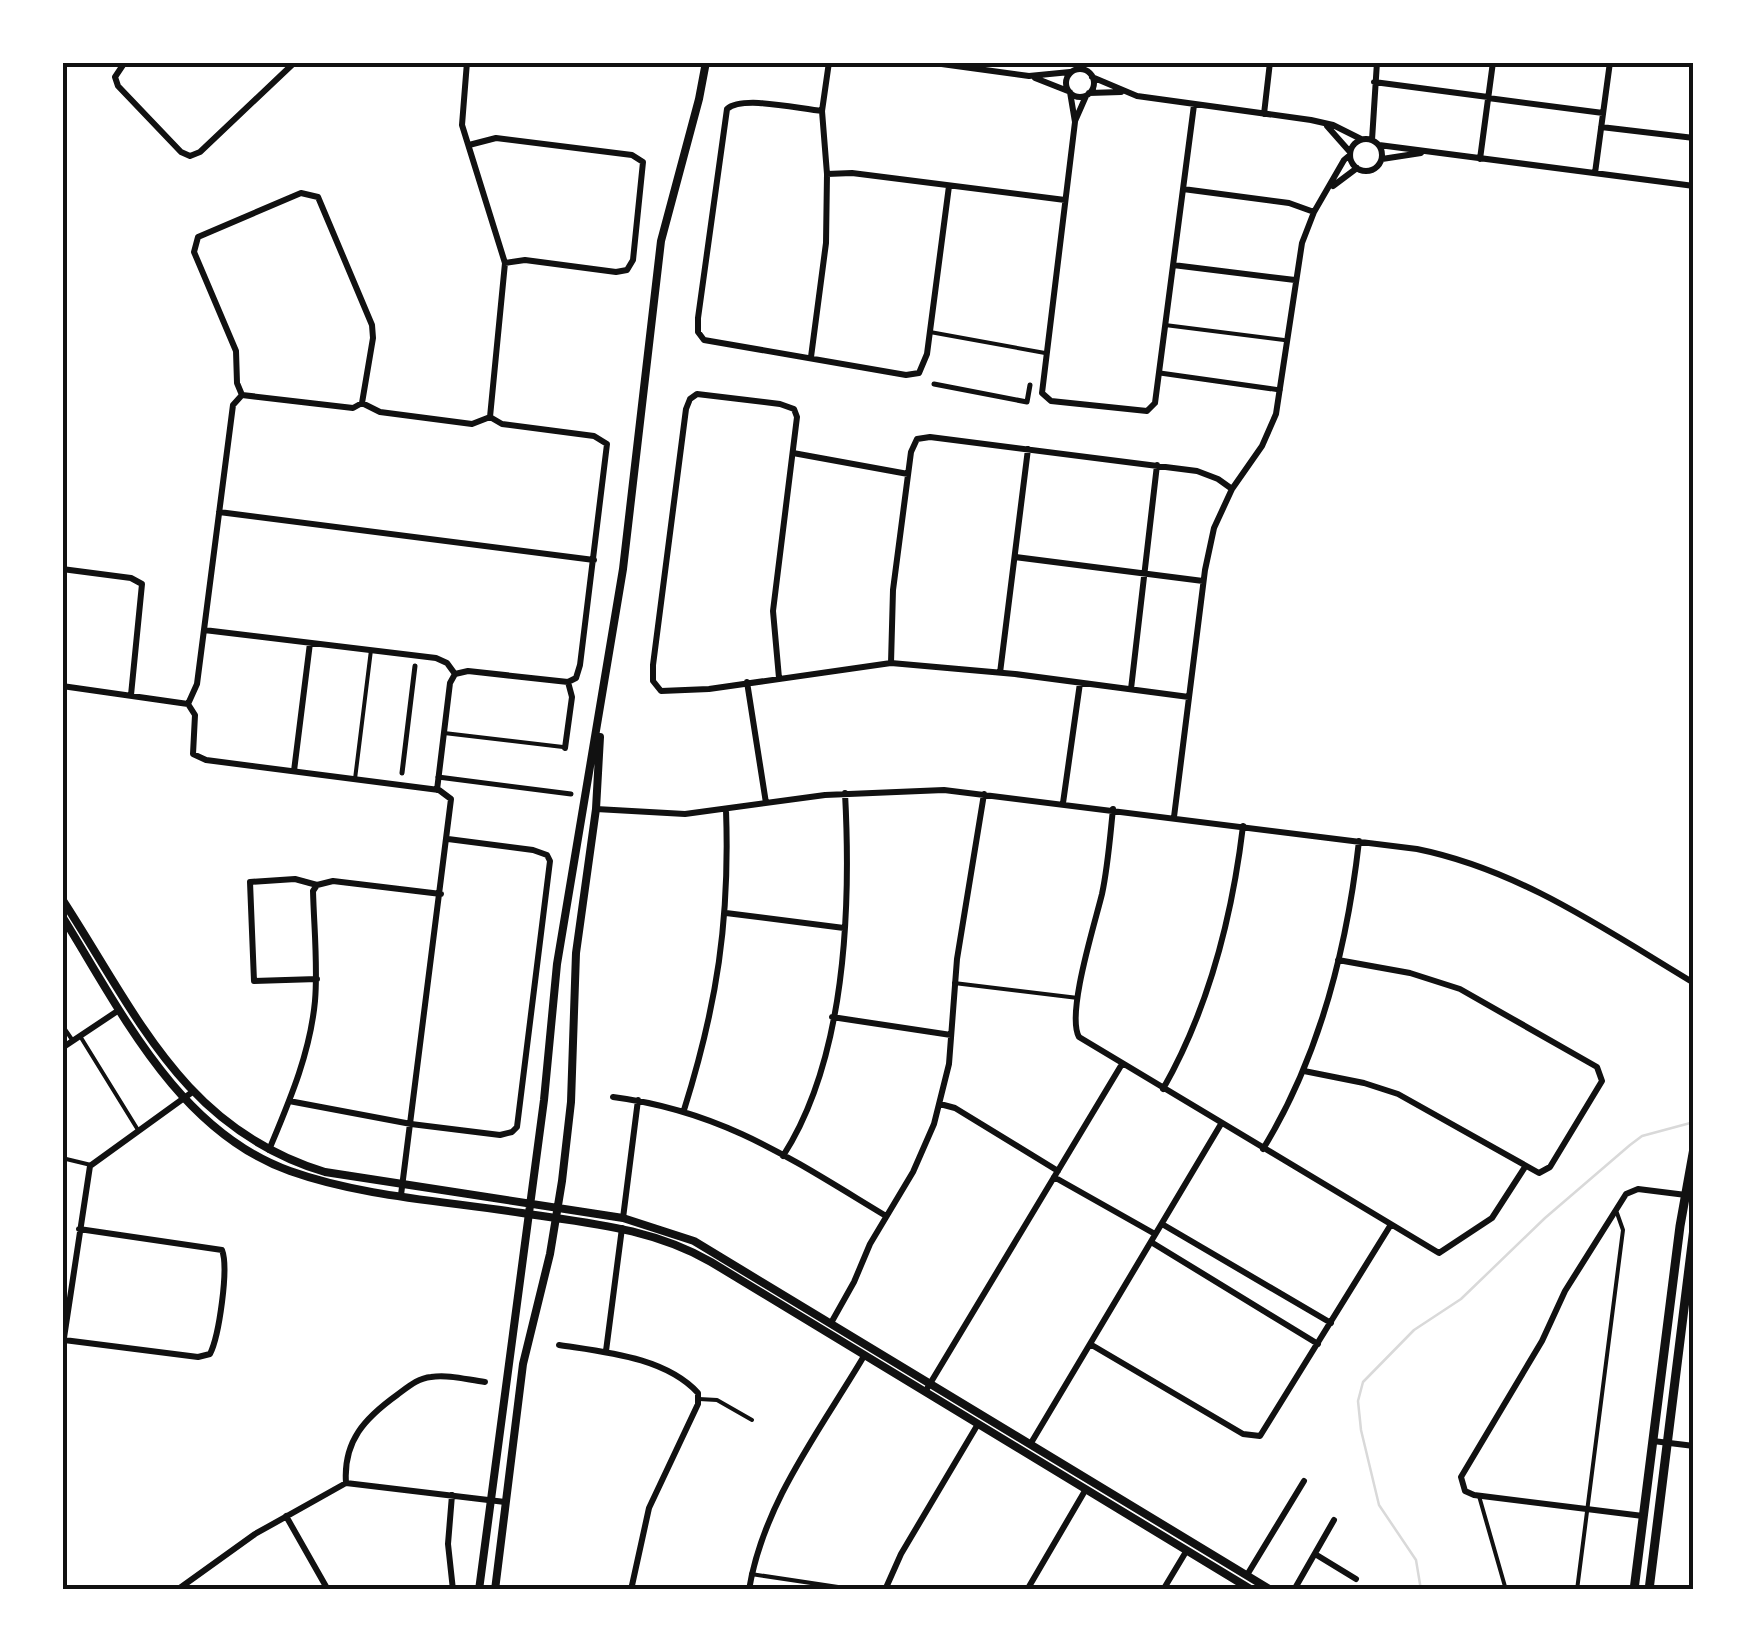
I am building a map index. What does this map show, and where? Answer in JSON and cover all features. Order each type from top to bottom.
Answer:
[{"type":"main road","points":[[1634,1590],[1693,1149]]},
{"type":"main road","points":[[1649,1590],[1694,1228]]},
{"type":"street","points":[[125,62],[116,72],[118,86],[181,152],[190,156],[200,152],[294,62]]},
{"type":"street","points":[[468,62],[461,115],[505,263],[490,417]]},
{"type":"street","points":[[480,1590],[530,1209],[557,964],[623,569],[662,240],[706,62]]},
{"type":"street","points":[[811,357],[826,243],[827,174],[822,111],[829,62]]},
{"type":"street","points":[[926,62],[1029,76],[1080,97],[1122,92],[1322,122],[1361,140],[1432,152],[1694,186]]},
{"type":"street","points":[[1087,62],[1092,88],[1075,122],[1045,354],[1042,392],[1046,398],[1142,413],[1155,403],[1194,105]]},
{"type":"street","points":[[1264,114],[1270,62]]},
{"type":"street","points":[[1377,62],[1376,142],[1382,159]]},
{"type":"street","points":[[1480,159],[1492,62]]},
{"type":"street","points":[[1595,173],[1610,62]]},
{"type":"street","points":[[1073,69],[1066,81],[1075,122]]},
{"type":"street","points":[[1029,76],[1081,69],[1122,92]]},
{"type":"street","points":[[1374,82],[1603,113]]},
{"type":"street","points":[[822,111],[745,102],[727,109],[697,328],[700,336],[711,343],[914,376],[926,364],[949,186]]},
{"type":"street","points":[[1322,122],[1336,134],[1357,168]]},
{"type":"street","points":[[1601,127],[1694,138]]},
{"type":"street","points":[[469,145],[496,138],[632,155],[643,162],[633,260],[627,270],[616,272],[525,260],[505,263]]},
{"type":"street","points":[[1174,818],[1203,581],[1214,528],[1232,488],[1270,431],[1282,390],[1302,243],[1314,212],[1344,160],[1361,140]]},
{"type":"street","points":[[1328,190],[1357,168],[1369,170],[1382,159],[1432,152]]},
{"type":"street","points":[[827,174],[1064,200]]},
{"type":"street","points":[[1183,189],[1289,202],[1314,212]]},
{"type":"street","points":[[242,395],[236,351],[194,252],[194,242],[202,234],[307,192],[318,197],[372,325],[362,403]]},
{"type":"street","points":[[1174,265],[1294,280]]},
{"type":"street","points":[[1160,373],[1282,390]]},
{"type":"street","points":[[934,384],[1028,402],[1030,386]]},
{"type":"street","points":[[242,395],[353,408],[362,403]]},
{"type":"street","points":[[188,704],[196,689],[234,405],[242,395]]},
{"type":"street","points":[[780,678],[773,611],[797,416],[788,406],[694,396],[688,403],[653,681],[665,692],[780,678],[891,664],[1000,673],[1189,697]]},
{"type":"street","points":[[362,403],[380,412],[472,424],[490,417]]},
{"type":"street","points":[[455,674],[472,671],[568,682],[576,678],[594,560],[607,444],[594,436],[502,424],[490,417]]},
{"type":"street","points":[[891,664],[893,590],[908,474],[913,444],[924,437],[1156,466],[1210,475],[1232,488]]},
{"type":"street","points":[[1000,673],[1028,449]]},
{"type":"street","points":[[793,453],[908,474]]},
{"type":"street","points":[[1132,689],[1156,466]]},
{"type":"street","points":[[220,512],[594,560]]},
{"type":"street","points":[[1014,557],[1203,581]]},
{"type":"street","points":[[62,569],[126,577],[142,584],[132,695]]},
{"type":"street","points":[[204,630],[439,659],[455,674]]},
{"type":"street","points":[[294,772],[310,643]]},
{"type":"street","points":[[402,773],[416,666]]},
{"type":"street","points":[[437,790],[450,683],[455,674]]},
{"type":"street","points":[[565,748],[572,697],[568,682]]},
{"type":"street","points":[[747,682],[766,803]]},
{"type":"street","points":[[1063,803],[1080,682]]},
{"type":"street","points":[[62,686],[188,704]]},
{"type":"street","points":[[188,704],[194,715],[194,754],[206,760],[448,794],[448,839],[402,1190]]},
{"type":"street","points":[[495,1590],[523,1364],[548,1267],[571,1102],[576,952],[596,809],[601,707]]},
{"type":"street","points":[[438,777],[571,794]]},
{"type":"street","points":[[596,809],[686,814],[844,793],[906,790],[984,794],[1359,841],[1446,855],[1510,876],[1694,984]]},
{"type":"street","points":[[783,1156],[812,1098],[832,1017],[844,928],[844,793]]},
{"type":"street","points":[[825,1332],[928,1142],[940,1104],[954,983],[984,794]]},
{"type":"street","points":[[1113,809],[1102,895],[1078,998],[1077,1034],[1435,1252],[1445,1252],[1492,1218],[1525,1166]]},
{"type":"street","points":[[684,1110],[716,993],[726,913],[726,810]]},
{"type":"street","points":[[1163,1089],[1184,1053],[1204,1002],[1236,890],[1243,826]]},
{"type":"street","points":[[290,1101],[500,1136],[515,1130],[542,948],[550,872],[547,854],[448,839]]},
{"type":"street","points":[[1263,1149],[1304,1071],[1352,906],[1359,841]]},
{"type":"street","points":[[317,978],[254,981],[250,882],[295,879],[317,886],[333,880],[440,894]]},
{"type":"street","points":[[267,1155],[290,1101],[310,1034],[317,978],[317,886]]},
{"type":"street","points":[[63,902],[125,1006]]},
{"type":"street","points":[[726,913],[844,928]]},
{"type":"street","points":[[62,916],[188,1096],[267,1155],[402,1190],[530,1209],[556,1218],[640,1221],[694,1240],[1194,1541],[1252,1590]]},
{"type":"street","points":[[1304,1071],[1398,1094],[1539,1173],[1550,1167],[1601,1084],[1600,1070],[1460,989],[1410,973],[1338,960]]},
{"type":"street","points":[[62,1048],[125,1006]]},
{"type":"street","points":[[832,1017],[951,1034]]},
{"type":"street","points":[[925,1392],[1122,1064]]},
{"type":"street","points":[[62,1351],[86,1176],[91,1165],[188,1096]]},
{"type":"street","points":[[612,1097],[684,1110],[738,1130],[886,1216]]},
{"type":"street","points":[[606,1351],[638,1100]]},
{"type":"street","points":[[940,1104],[976,1120],[1318,1344]]},
{"type":"street","points":[[1025,1452],[1221,1124]]},
{"type":"street","points":[[1644,1516],[1469,1494],[1462,1487],[1462,1471],[1542,1341],[1565,1291],[1615,1209],[1633,1190],[1686,1195]]},
{"type":"street","points":[[530,1209],[558,1207],[623,1223],[692,1251],[1242,1582],[1272,1590]]},
{"type":"street","points":[[1162,1224],[1331,1323]]},
{"type":"street","points":[[1090,1344],[1254,1437],[1265,1432],[1390,1226]]},
{"type":"street","points":[[64,1340],[204,1356],[214,1348],[226,1263],[222,1250],[79,1229]]},
{"type":"street","points":[[559,1345],[606,1351],[664,1372],[696,1390],[699,1398],[649,1508],[631,1590]]},
{"type":"street","points":[[749,1590],[776,1506],[870,1346]]},
{"type":"street","points":[[346,1484],[346,1461],[357,1431],[370,1414],[409,1386],[433,1376],[486,1382]]},
{"type":"street","points":[[885,1590],[900,1554],[983,1414]]},
{"type":"street","points":[[1653,1441],[1690,1446]]},
{"type":"street","points":[[1028,1590],[1091,1480]]},
{"type":"street","points":[[1242,1582],[1304,1481]]},
{"type":"street","points":[[178,1590],[231,1550],[346,1484],[505,1502]]},
{"type":"street","points":[[452,1495],[448,1536],[452,1590]]},
{"type":"street","points":[[286,1516],[328,1590]]},
{"type":"street","points":[[1294,1590],[1334,1520]]},
{"type":"street","points":[[1163,1590],[1194,1541]]},
{"type":"street","points":[[1315,1554],[1356,1579]]},
{"type":"lane","points":[[1165,325],[1288,340]]},
{"type":"lane","points":[[930,332],[1045,354]]},
{"type":"lane","points":[[355,779],[371,650]]},
{"type":"lane","points":[[444,732],[565,748]]},
{"type":"lane","points":[[954,983],[1078,998]]},
{"type":"lane","points":[[62,1026],[76,1039],[139,1132]]},
{"type":"lane","points":[[62,1158],[91,1165]]},
{"type":"lane","points":[[1578,1590],[1623,1230],[1615,1209]]},
{"type":"lane","points":[[699,1398],[717,1400],[752,1420]]},
{"type":"lane","points":[[1479,1496],[1506,1590]]},
{"type":"lane","points":[[752,1574],[858,1590]]},
{"type":"waterway","points":[[1421,1590],[1416,1560],[1379,1505],[1361,1430],[1358,1401],[1363,1382],[1414,1330],[1461,1299],[1545,1218],[1630,1145],[1642,1136],[1694,1122]]}]
